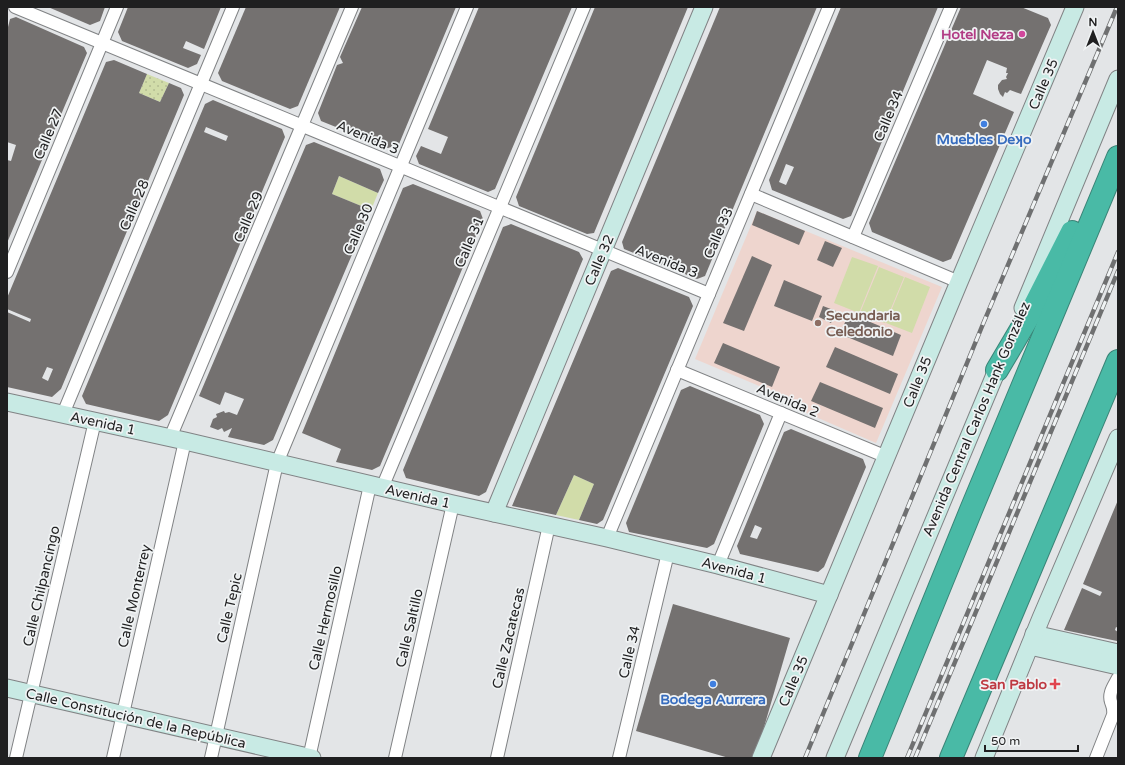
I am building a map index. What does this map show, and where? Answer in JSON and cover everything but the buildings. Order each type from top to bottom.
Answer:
[{"type":"highway","points":[[997,370],[1033,309],[1084,207],[1118,153]]},
{"type":"highway","points":[[870,758],[971,510],[1118,157]]},
{"type":"highway","points":[[951,758],[1118,361]]},
{"type":"street","name":"Avenida 3","points":[[16,7],[709,294]]},
{"type":"street","name":"Calle 27","points":[[7,272],[117,7]]},
{"type":"street","name":"Calle 28","points":[[63,414],[233,7]]},
{"type":"street","name":"Calle 29","points":[[178,439],[302,126],[352,7]]},
{"type":"street","name":"Calle 30","points":[[277,464],[467,7]]},
{"type":"street","name":"Calle 31","points":[[376,486],[500,208],[584,7]]},
{"type":"street","name":"Calle 32","points":[[494,513],[704,7]]},
{"type":"street","name":"Calle 33","points":[[607,538],[829,7]]},
{"type":"street","name":"Calle 34","points":[[853,237],[951,7]]},
{"type":"street","name":"Calle 35","points":[[761,758],[959,282],[1069,9]]},
{"type":"street","name":"Avenida Central Carlos Hank González","points":[[835,758],[1118,79]]},
{"type":"street","points":[[751,194],[959,282]]},
{"type":"street","name":"Avenida 2","points":[[677,370],[886,457]]},
{"type":"street","name":"Avenida 1","points":[[7,402],[178,439],[277,464],[607,538],[718,565],[828,595]]},
{"type":"street","points":[[718,565],[781,413]]},
{"type":"street","name":"Calle Chilpancingo","points":[[16,758],[95,421]]},
{"type":"street","points":[[984,758],[1032,640],[1118,438]]},
{"type":"street","name":"Calle Monterrey","points":[[113,758],[178,439]]},
{"type":"street","name":"Calle Tepic","points":[[211,758],[277,464]]},
{"type":"street","name":"Calle Hermosillo","points":[[310,758],[376,486]]},
{"type":"street","name":"Calle Saltillo","points":[[395,758],[453,504]]},
{"type":"street","name":"Calle Zacatecas","points":[[497,758],[549,525]]},
{"type":"street","name":"Calle 34","points":[[619,758],[668,553]]},
{"type":"street","points":[[1032,640],[1118,653]]},
{"type":"street","points":[[1032,640],[1118,666]]},
{"type":"street","points":[[1099,756],[1113,715],[1110,692],[1118,678]]},
{"type":"street","name":"Calle Constitución de la República","points":[[7,688],[310,758]]},
{"type":"shaded area","name":"Secundaria Celedonio","points":[[757,211],[942,287],[876,443],[795,408],[797,402],[695,359]]},
{"type":"green space","points":[[147,74],[169,83],[160,102],[139,93]]},
{"type":"green space","points":[[339,176],[378,193],[371,210],[332,194]]},
{"type":"green space","points":[[852,257],[878,266],[859,313],[834,303]]},
{"type":"green space","points":[[879,267],[904,277],[885,323],[860,313]]},
{"type":"green space","points":[[905,277],[930,287],[912,333],[886,323]]},
{"type":"green space","points":[[574,475],[594,484],[579,520],[556,515]]},
{"type":"railway","points":[[805,758],[983,324],[1117,7]]},
{"type":"railway","points":[[907,758],[1118,252]]},
{"type":"railway","points":[[915,758],[1118,271]]},
{"type":"place","name":"Hotel Neza","points":[[1022,34]]},
{"type":"place","name":"Muebles Deʞo","points":[[984,124]]},
{"type":"place","name":"Secundaria Celedonio","points":[[818,323]]},
{"type":"place","name":"Bodega Aurrera","points":[[713,684]]},
{"type":"place","name":"San Pablo","points":[[1055,684]]}]
